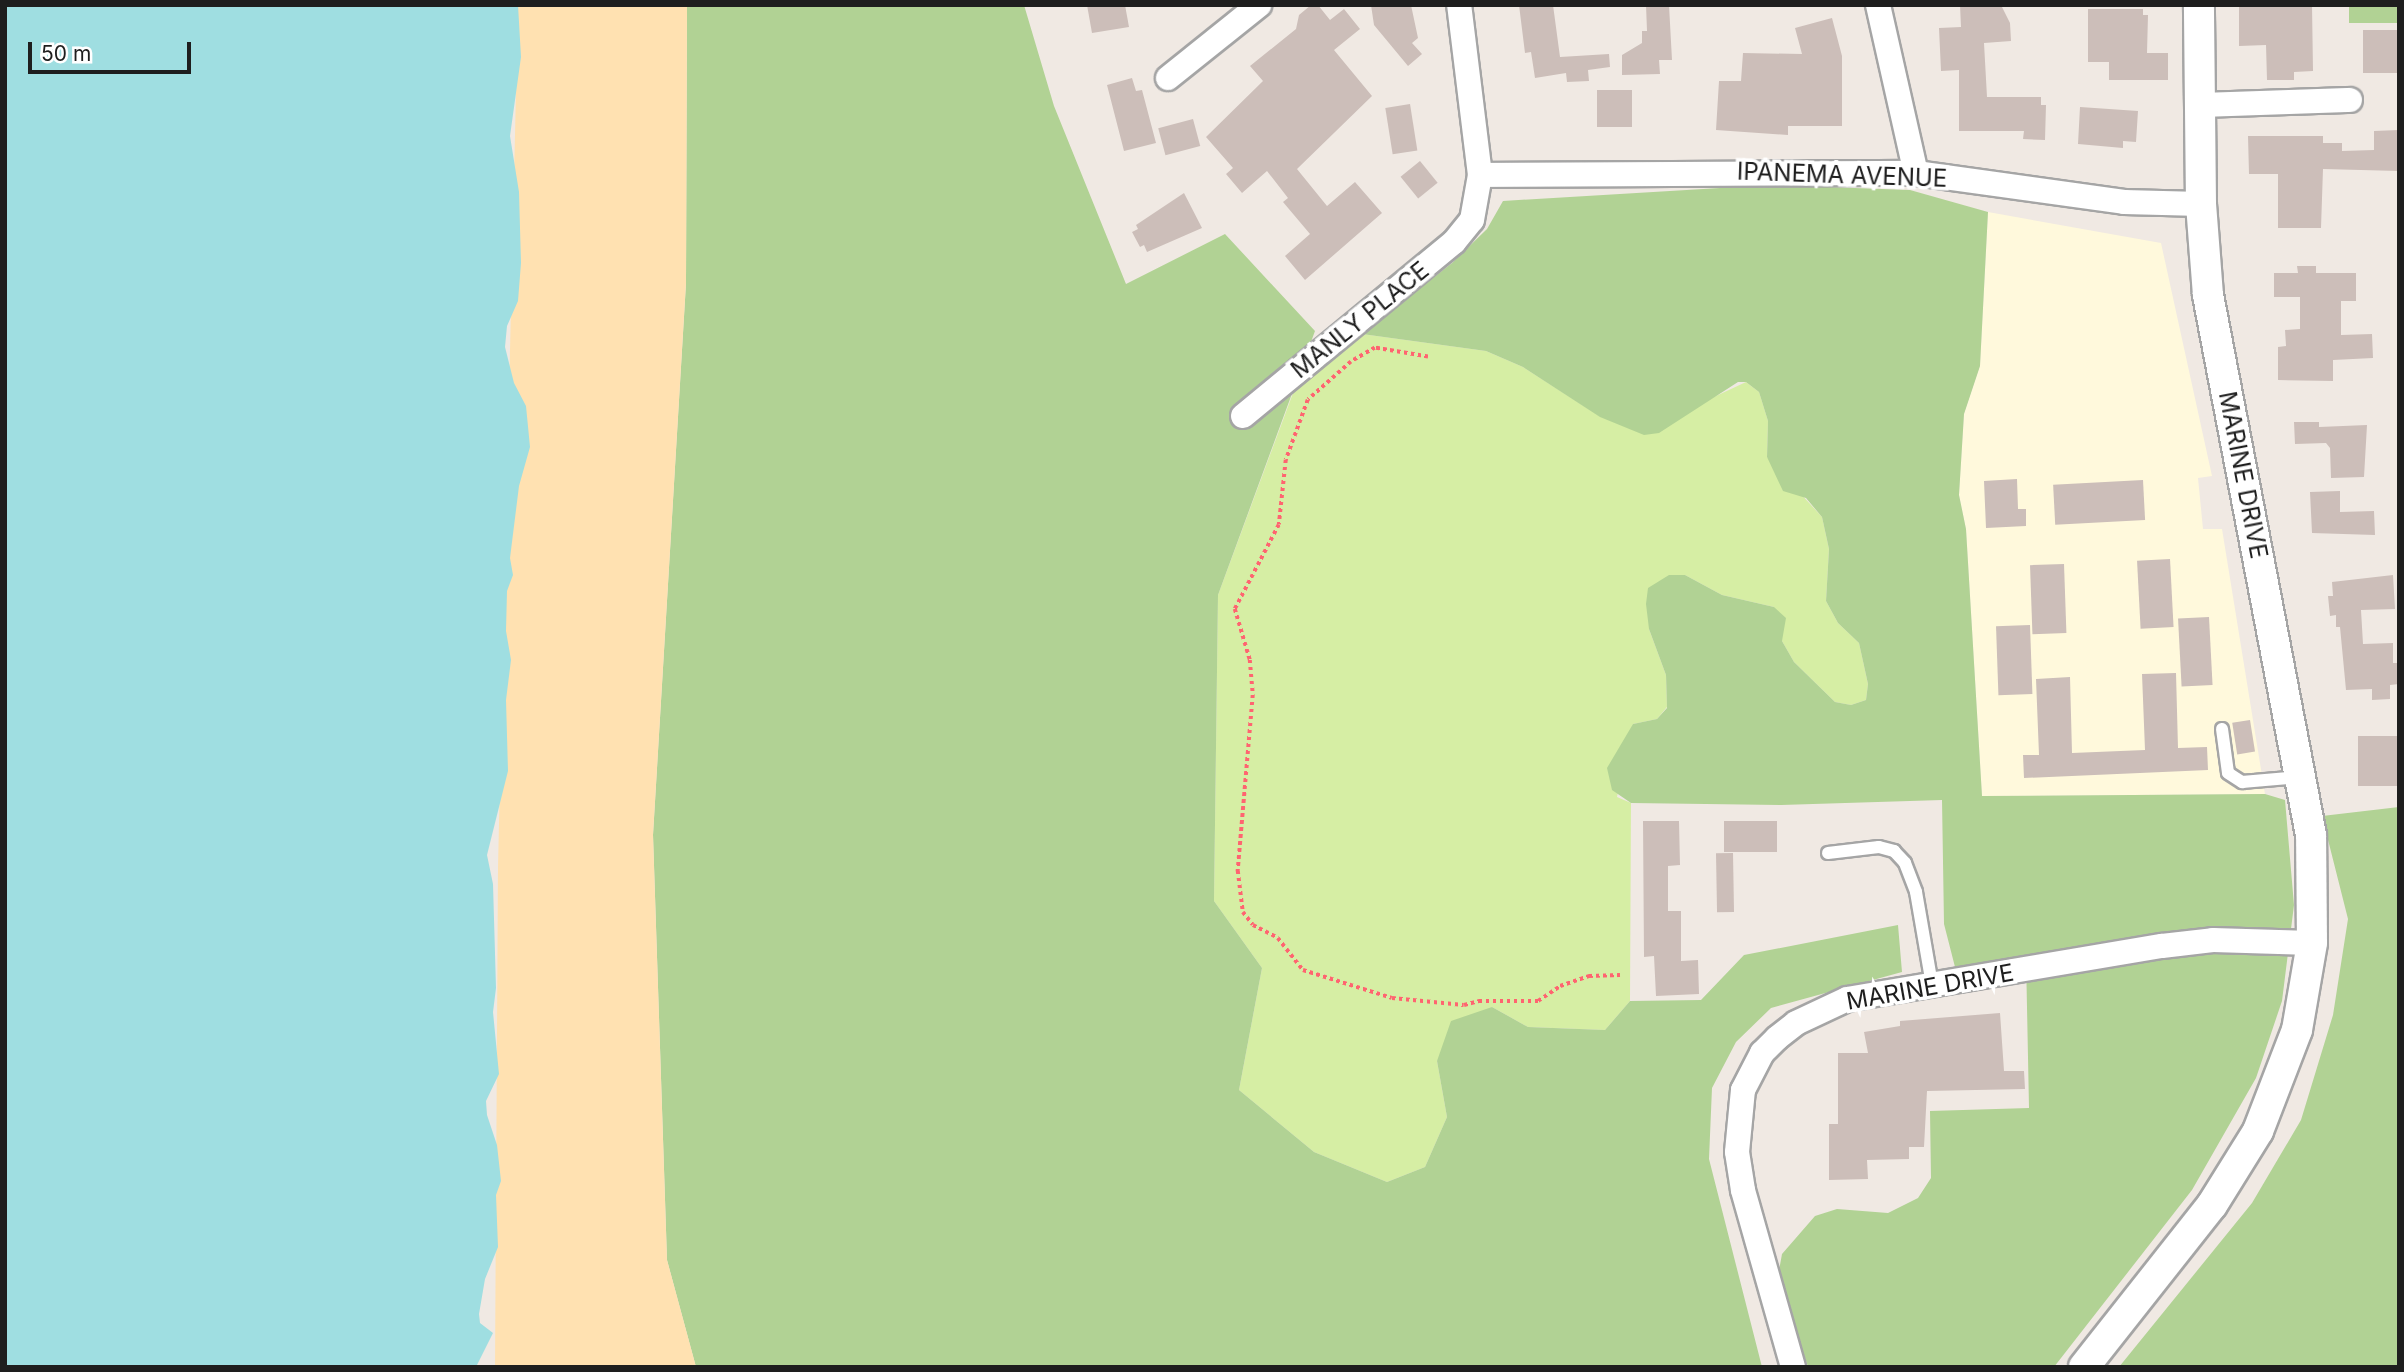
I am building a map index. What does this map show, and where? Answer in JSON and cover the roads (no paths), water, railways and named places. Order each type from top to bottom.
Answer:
[{"type":"street","points":[[1168,78],[1259,5]]},
{"type":"street","points":[[1459,5],[1480,175]]},
{"type":"street","points":[[1878,5],[1916,173]]},
{"type":"street","name":"MARINE DRIVE","points":[[2084,1367],[2212,1205],[2258,1131],[2297,1030],[2312,943],[2311,835],[2208,295],[2202,204],[2199,5]]},
{"type":"street","points":[[2199,105],[2350,100]]},
{"type":"street","name":"IPANEMA AVENUE","points":[[1480,175],[1916,173],[2124,202],[2202,204]]},
{"type":"street","name":"MANLY PLACE","points":[[1243,416],[1435,258],[1472,220],[1480,175]]},
{"type":"street","name":"MARINE DRIVE","points":[[1793,1367],[1743,1190],[1737,1152],[1744,1090],[1762,1053],[1796,1023],[1847,999],[2213,940],[2312,943]]},
{"type":"lane","points":[[2222,729],[2228,773],[2242,782],[2301,777]]},
{"type":"lane","points":[[1828,853],[1887,848],[1905,863],[1916,892],[1932,985]]},
{"type":"water","points":[[5,5],[518,5],[521,57],[510,136],[519,192],[521,263],[518,301],[507,326],[505,347],[514,383],[526,406],[530,447],[519,486],[510,558],[513,575],[507,591],[506,631],[511,660],[506,700],[508,771],[487,855],[493,884],[496,988],[493,1012],[499,1074],[486,1101],[487,1115],[497,1145],[501,1181],[496,1195],[498,1247],[485,1279],[479,1314],[480,1323],[493,1333],[476,1367],[5,1367]]}]
